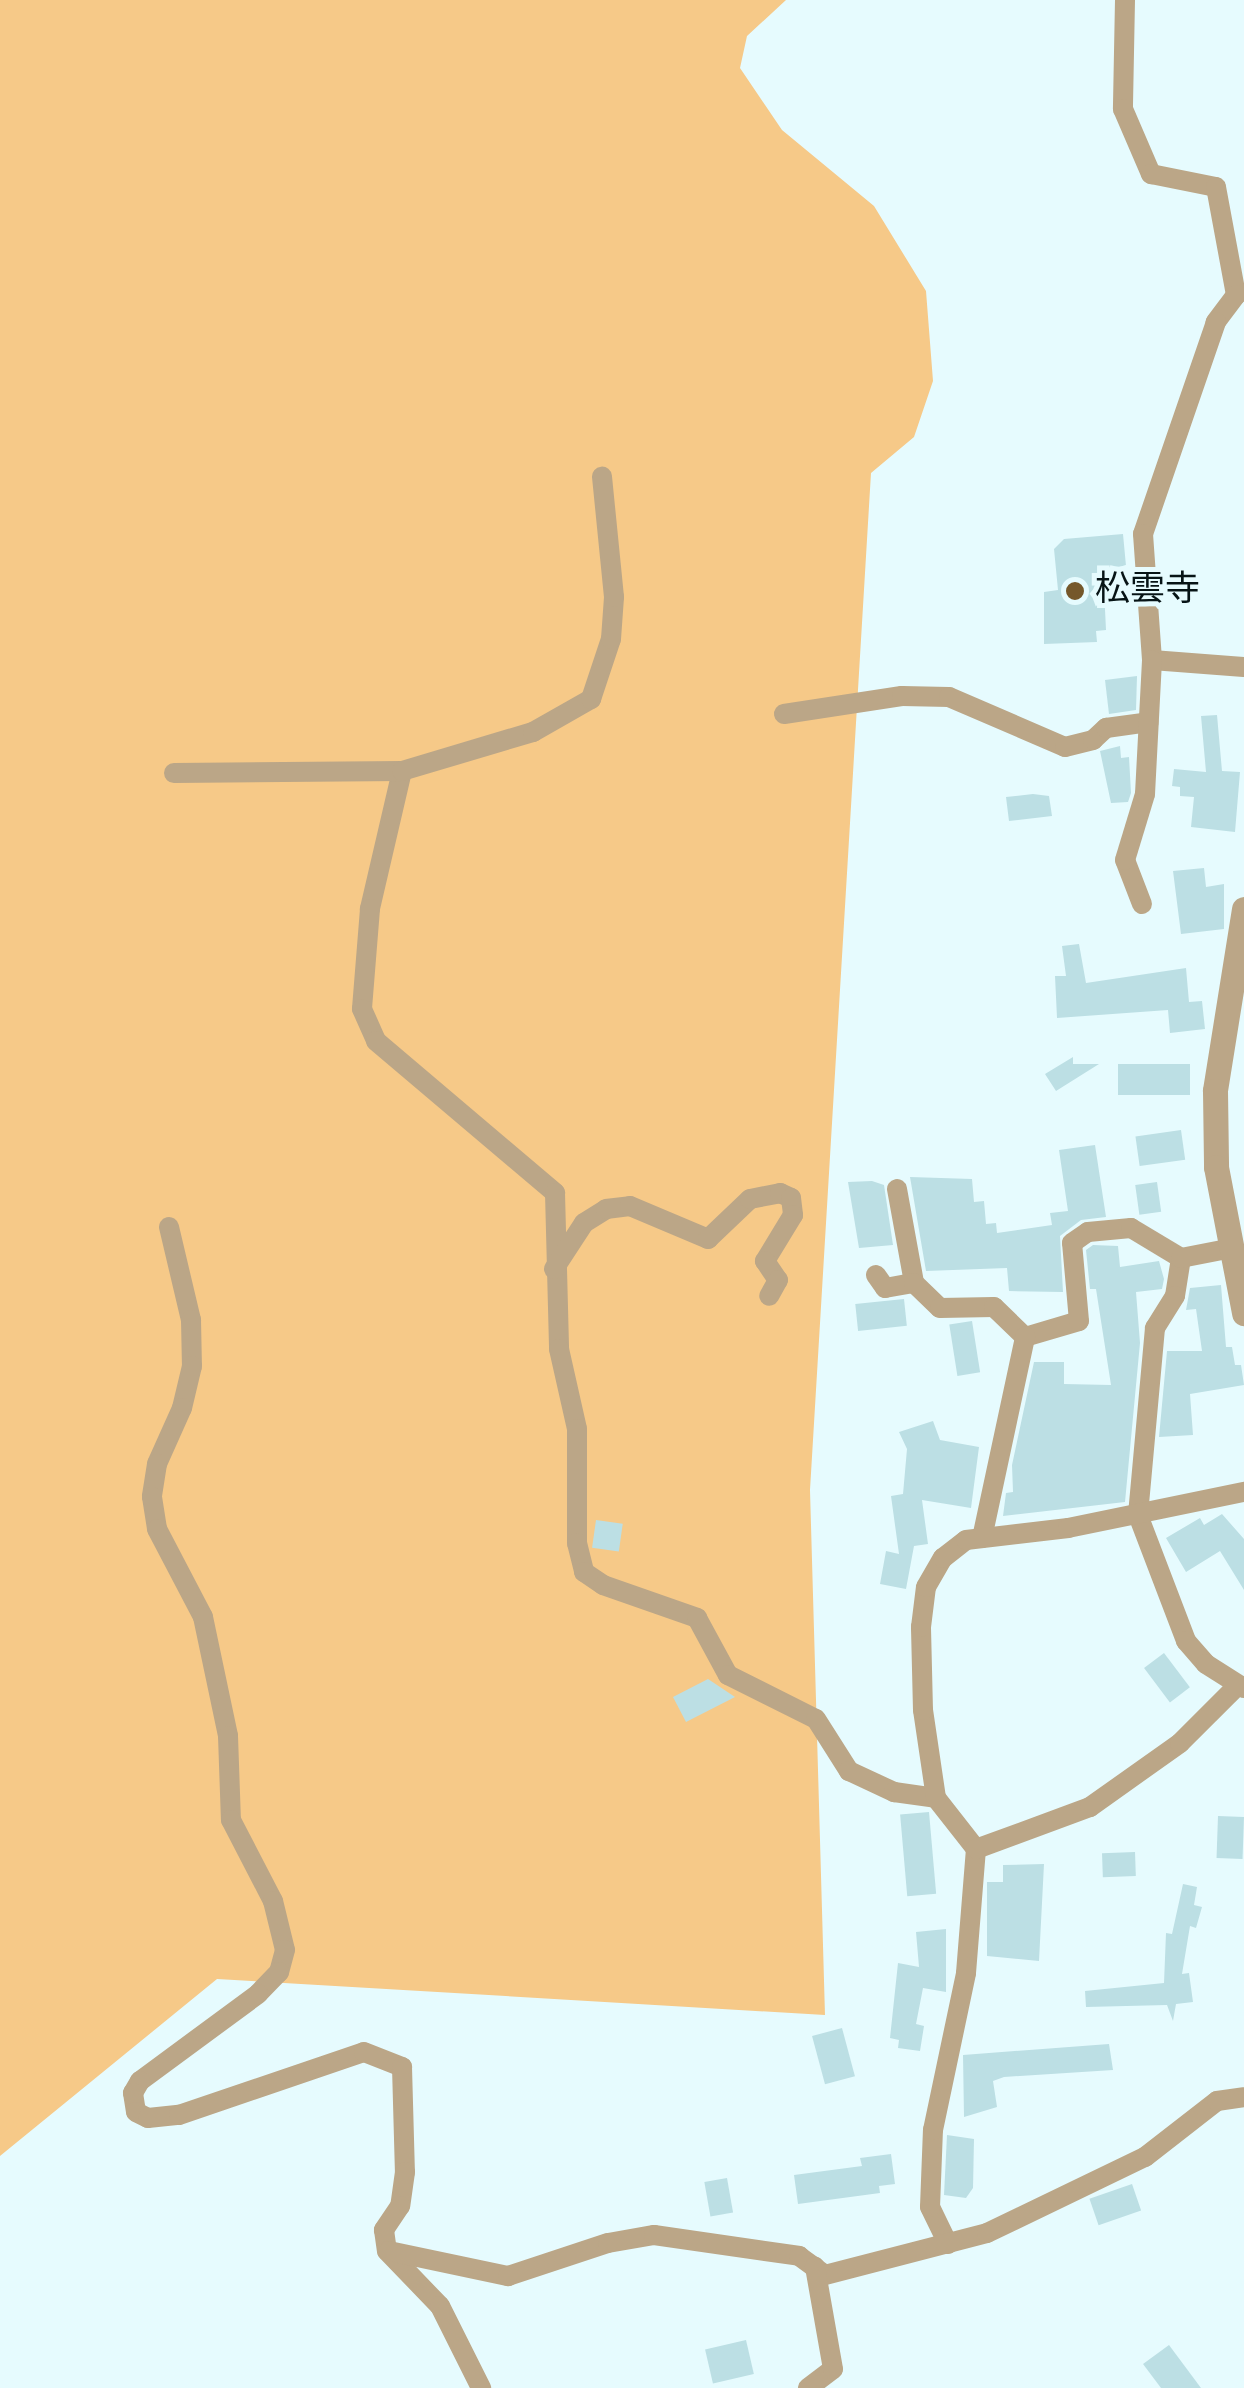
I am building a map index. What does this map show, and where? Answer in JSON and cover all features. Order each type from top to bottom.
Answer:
[{"type":"street","points":[[1126,0],[1122,108],[1151,174],[1216,187],[1236,295],[1216,322],[1143,534],[1152,660],[1149,722],[1145,794],[1125,860],[1142,904]]},
{"type":"street","points":[[174,773],[402,771],[533,732],[592,699],[611,639],[614,596],[602,477]]},
{"type":"street","points":[[1152,660],[1244,667]]},
{"type":"street","points":[[784,714],[902,696],[950,697],[1064,747],[1093,740],[1106,728],[1149,722]]},
{"type":"street","points":[[402,771],[370,910],[362,1010],[376,1041],[555,1193],[559,1349],[577,1428],[577,1544],[584,1572],[603,1586],[697,1618],[728,1676],[816,1718],[849,1771],[894,1792],[936,1798]]},
{"type":"street","points":[[1244,908],[1215,1091],[1227,1249],[1244,1313]]},
{"type":"street","points":[[897,1189],[914,1283],[940,1308],[994,1308],[1025,1337]]},
{"type":"street","points":[[554,1270],[584,1223],[606,1209],[630,1206],[708,1239],[750,1199],[780,1192],[792,1198],[793,1215],[764,1260],[778,1280],[769,1296]]},
{"type":"street","points":[[169,1227],[191,1320],[192,1366],[182,1408],[156,1464],[152,1497],[157,1529],[203,1617],[228,1736],[231,1820],[273,1901],[286,1950],[279,1972],[258,1994],[140,2081],[133,2094],[136,2112],[148,2118],[179,2116],[364,2052],[384,2056],[402,2067],[405,2090],[400,2125],[405,2172],[400,2206],[384,2230],[387,2251],[440,2306],[481,2388]]},
{"type":"street","points":[[1025,1337],[1078,1321],[1072,1243],[1088,1232],[1131,1228],[1181,1258],[1227,1249]]},
{"type":"street","points":[[976,1849],[1090,1807],[1180,1743],[1241,1687],[1206,1664],[1186,1640],[1138,1514],[1155,1328],[1175,1296],[1181,1258]]},
{"type":"street","points":[[876,1274],[885,1288],[914,1283]]},
{"type":"street","points":[[982,1538],[1025,1337]]},
{"type":"street","points":[[948,2244],[930,2207],[932,2130],[966,1972],[976,1849],[936,1798],[923,1710],[926,1587],[944,1558],[966,1540],[1138,1514],[1244,1492]]},
{"type":"street","points":[[387,2251],[508,2276],[608,2242],[654,2235],[726,2240],[799,2256],[825,2274],[987,2233],[1145,2156],[1216,2101],[1244,2097]]},
{"type":"street","points":[[808,2388],[833,2370],[815,2267]]},
{"type":"shaded area","points":[[0,0],[786,0],[747,36],[740,68],[782,130],[874,206],[926,291],[933,381],[914,437],[871,473],[810,1490],[825,2015],[217,1979],[0,2156]]},
{"type":"building","name":"松雲寺","points":[[1123,534],[1126,566],[1103,568],[1106,630],[1096,631],[1097,642],[1044,644],[1044,592],[1058,590],[1054,549],[1064,539]]},
{"type":"building","points":[[1137,676],[1136,710],[1109,714],[1105,680]]},
{"type":"building","points":[[1217,715],[1222,771],[1240,772],[1235,832],[1191,827],[1194,797],[1180,796],[1180,787],[1172,786],[1174,769],[1206,772],[1201,716]]},
{"type":"building","points":[[1120,746],[1121,758],[1129,757],[1131,793],[1128,802],[1111,803],[1100,751]]},
{"type":"building","points":[[1049,796],[1052,816],[1009,821],[1006,797]]},
{"type":"building","points":[[1204,868],[1206,887],[1224,884],[1224,929],[1181,934],[1173,871]]},
{"type":"building","points":[[1079,944],[1086,983],[1186,968],[1189,1002],[1202,1001],[1205,1029],[1170,1033],[1168,1010],[1057,1018],[1055,976],[1066,976],[1062,946]]},
{"type":"building","points":[[1073,1057],[1073,1064],[1099,1064],[1056,1091],[1045,1074]]},
{"type":"building","points":[[1118,1064],[1190,1064],[1190,1095],[1118,1095]]},
{"type":"building","points":[[1181,1130],[1185,1160],[1140,1166],[1135,1136]]},
{"type":"building","points":[[1095,1145],[1106,1217],[1081,1220],[1060,1236],[1063,1292],[1009,1291],[1007,1268],[926,1271],[910,1177],[972,1179],[974,1202],[984,1201],[986,1224],[996,1223],[997,1233],[1052,1225],[1050,1213],[1068,1211],[1059,1150]]},
{"type":"building","points":[[848,1182],[884,1185],[893,1245],[859,1248]]},
{"type":"building","points":[[1157,1182],[1161,1212],[1139,1215],[1135,1185]]},
{"type":"building","points":[[1093,1245],[1118,1246],[1120,1267],[1159,1261],[1164,1279],[1162,1289],[1136,1292],[1140,1343],[1125,1502],[1003,1516],[1006,1493],[1013,1492],[1012,1465],[1034,1362],[1064,1362],[1064,1384],[1111,1385],[1096,1289],[1090,1289],[1086,1250]]},
{"type":"building","points":[[1221,1285],[1226,1347],[1232,1347],[1235,1365],[1241,1365],[1244,1385],[1190,1394],[1193,1435],[1159,1437],[1167,1351],[1202,1351],[1196,1309],[1186,1310],[1190,1288]]},
{"type":"building","points":[[904,1299],[907,1326],[858,1331],[855,1304]]},
{"type":"building","points":[[972,1321],[980,1372],[957,1376],[949,1325]]},
{"type":"building","points":[[933,1421],[940,1440],[979,1447],[971,1508],[922,1500],[928,1544],[914,1546],[906,1589],[880,1584],[886,1551],[899,1554],[891,1496],[903,1494],[907,1449],[899,1432]]},
{"type":"building","points":[[1222,1514],[1244,1539],[1244,1590],[1220,1551],[1186,1572],[1166,1538],[1200,1518],[1204,1525]]},
{"type":"building","points":[[596,1520],[623,1524],[619,1551],[592,1548]]},
{"type":"building","points":[[1164,1653],[1190,1687],[1170,1702],[1144,1668]]},
{"type":"building","points":[[708,1679],[735,1697],[686,1722],[673,1697]]},
{"type":"building","points":[[929,1812],[936,1894],[907,1896],[900,1815]]},
{"type":"building","points":[[1218,1816],[1244,1817],[1243,1859],[1217,1858]]},
{"type":"building","points":[[1135,1852],[1136,1876],[1103,1877],[1102,1853]]},
{"type":"building","points":[[1044,1864],[1039,1961],[987,1956],[987,1882],[1003,1882],[1003,1865]]},
{"type":"building","points":[[1183,1884],[1197,1887],[1194,1905],[1202,1907],[1196,1928],[1190,1926],[1182,1974],[1189,1973],[1193,2002],[1176,2004],[1173,2021],[1167,2005],[1086,2007],[1085,1991],[1164,1983],[1166,1933],[1172,1934]]},
{"type":"building","points":[[946,1929],[946,1992],[923,1988],[916,2024],[924,2026],[920,2051],[898,2048],[899,2040],[890,2038],[898,1963],[919,1967],[916,1932]]},
{"type":"building","points":[[842,2028],[855,2076],[825,2084],[812,2036]]},
{"type":"building","points":[[1109,2044],[1113,2070],[1004,2077],[993,2081],[997,2107],[964,2117],[963,2055]]},
{"type":"building","points":[[947,2135],[974,2139],[973,2188],[966,2198],[944,2195]]},
{"type":"building","points":[[891,2154],[895,2184],[879,2186],[880,2193],[798,2204],[794,2175],[862,2166],[860,2158]]},
{"type":"building","points":[[727,2178],[733,2212],[710,2216],[704,2182]]},
{"type":"building","points":[[1132,2184],[1141,2210],[1099,2225],[1089,2199]]},
{"type":"building","points":[[746,2340],[754,2374],[713,2384],[705,2349]]},
{"type":"building","points":[[1169,2345],[1201,2388],[1161,2388],[1143,2364]]},
{"type":"place","name":"松雲寺","points":[[1075,591]]}]
